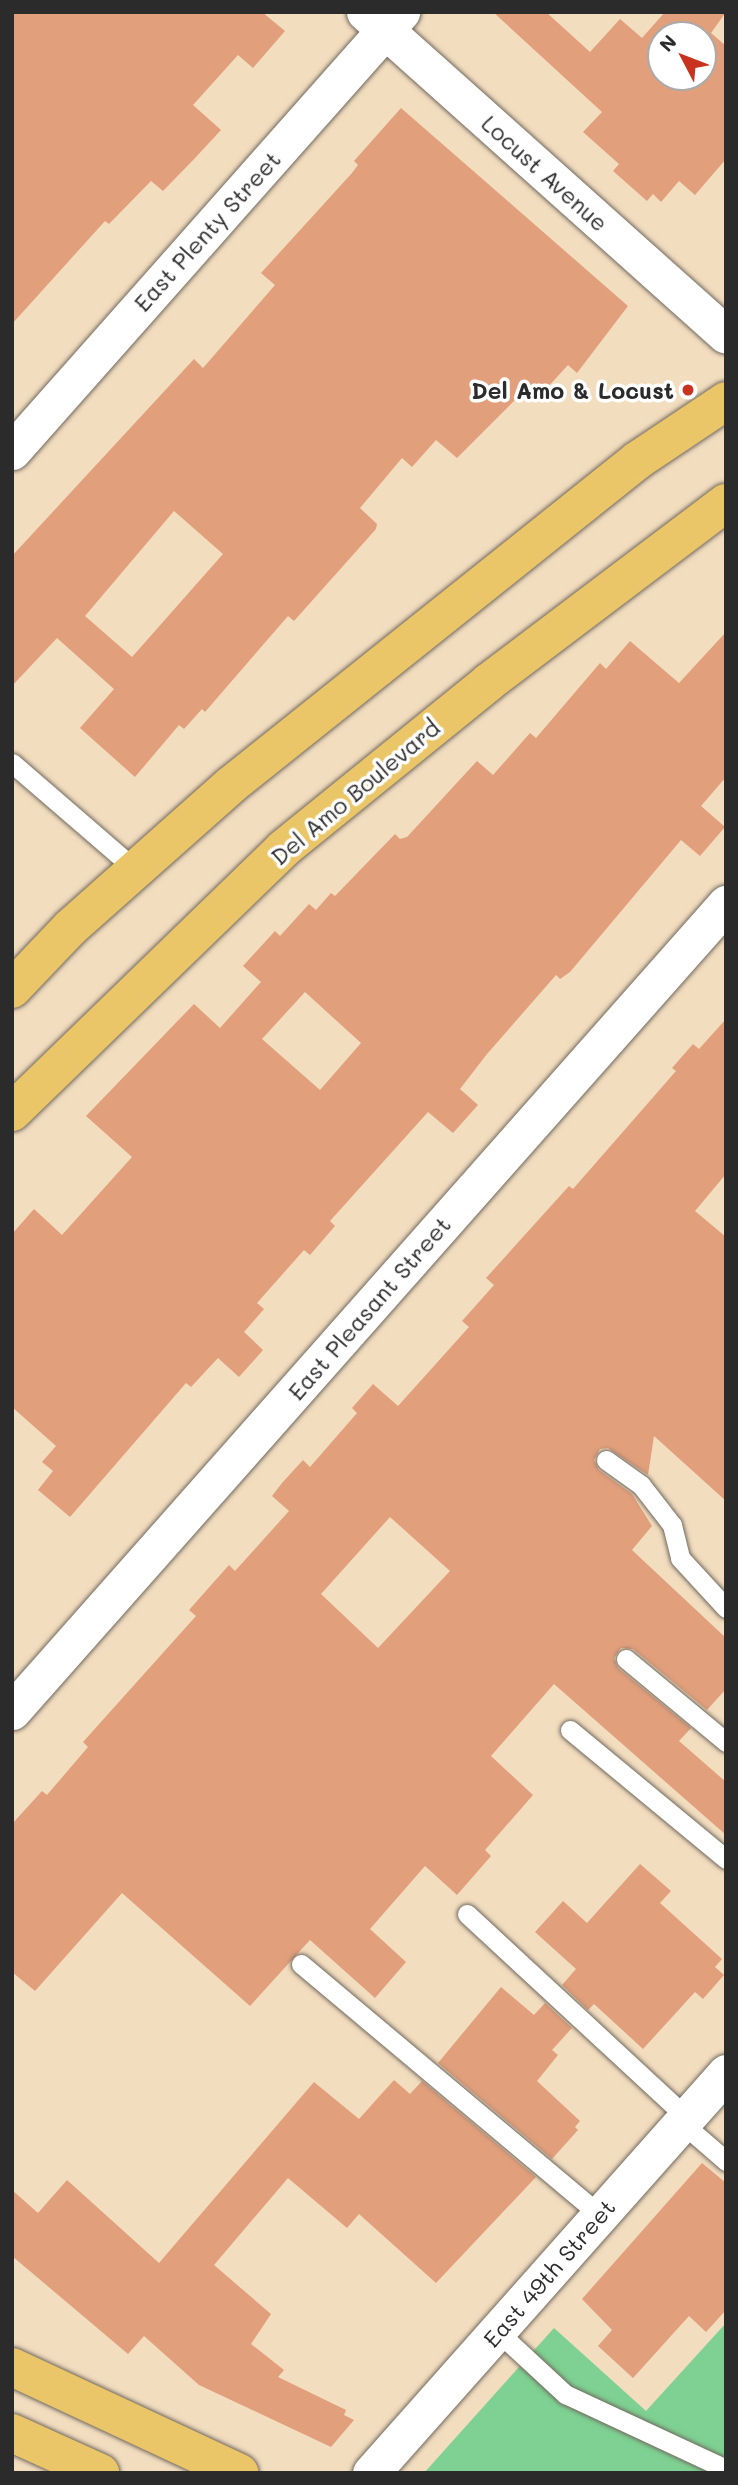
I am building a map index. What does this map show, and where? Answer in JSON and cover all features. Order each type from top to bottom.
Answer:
[{"type":"main road","points":[[12,989],[70,928],[231,785],[430,623],[638,460],[726,401]]},
{"type":"main road","name":"Del Amo Boulevard","points":[[12,1112],[283,849],[500,673],[726,503]]},
{"type":"main road","points":[[12,2367],[239,2473]]},
{"type":"main road","points":[[12,2433],[100,2473]]},
{"type":"street","name":"Locust Avenue","points":[[384,18],[720,318]]},
{"type":"street","name":"East Plenty Street","points":[[12,451],[384,18]]},
{"type":"street","name":"East Pleasant Street","points":[[12,1711],[726,904]]},
{"type":"street","name":"East 49th Street","points":[[371,2473],[726,2073]]},
{"type":"lane","points":[[12,763],[136,870]]},
{"type":"lane","points":[[606,1460],[641,1485],[672,1525],[680,1558],[726,1608]]},
{"type":"lane","points":[[626,1659],[726,1742]]},
{"type":"lane","points":[[570,1730],[726,1859]]},
{"type":"lane","points":[[467,1914],[726,2161]]},
{"type":"lane","points":[[301,1964],[501,2127],[600,2215]]},
{"type":"lane","points":[[497,2331],[565,2394],[726,2469]]},
{"type":"green space","points":[[726,2323],[726,2473],[424,2473],[554,2328],[646,2411]]},
{"type":"building","points":[[12,12],[262,12],[285,31],[253,68],[238,55],[193,105],[221,130],[196,157],[163,191],[151,181],[109,224],[105,221],[12,324]]},
{"type":"building","points":[[493,12],[546,12],[590,52],[620,19],[642,38],[647,32],[647,91],[717,91],[717,38],[726,46],[726,159],[695,195],[679,181],[661,202],[653,194],[647,201],[613,171],[619,164],[583,132],[602,112]]},
{"type":"building","points":[[665,12],[726,12],[717,25],[717,21],[657,21]]},
{"type":"building","points":[[401,108],[628,306],[577,373],[568,365],[536,400],[525,390],[457,458],[436,440],[412,467],[402,458],[360,508],[377,524],[376,529],[294,621],[288,616],[205,712],[202,709],[184,729],[179,725],[135,777],[80,728],[114,689],[57,638],[12,686],[12,556],[194,359],[203,368],[275,285],[261,273],[352,173],[358,165],[354,161]],"holes":[[[174,511],[223,554],[132,657],[85,616]]]},
{"type":"building","points":[[726,632],[726,777],[701,806],[725,827],[700,856],[681,840],[570,972],[560,979],[556,975],[487,1054],[460,1089],[478,1105],[453,1133],[428,1112],[330,1221],[335,1226],[310,1255],[304,1250],[257,1303],[264,1309],[244,1332],[263,1350],[239,1377],[218,1358],[191,1387],[186,1383],[70,1517],[38,1490],[53,1471],[42,1462],[56,1446],[12,1407],[12,1234],[34,1209],[62,1235],[132,1157],[86,1116],[194,1004],[220,1028],[261,982],[243,966],[275,931],[280,936],[309,904],[316,910],[331,893],[335,896],[395,834],[400,839],[407,837],[477,761],[493,775],[530,733],[536,738],[600,663],[606,669],[630,641],[679,683]],"holes":[[[305,992],[361,1043],[320,1090],[262,1039]]]},
{"type":"building","points":[[726,1019],[726,1174],[695,1211],[726,1237],[726,1501],[654,1436],[648,1475],[608,1448],[600,1449],[594,1460],[599,1470],[632,1494],[652,1526],[632,1550],[726,1638],[726,1689],[707,1710],[633,1649],[621,1648],[614,1658],[618,1668],[691,1728],[679,1741],[726,1782],[726,1835],[554,1684],[491,1756],[533,1795],[485,1850],[491,1856],[457,1895],[425,1866],[370,1929],[406,1962],[375,1998],[310,1940],[250,2006],[122,1893],[35,1991],[12,1972],[12,1824],[42,1791],[47,1795],[88,1747],[83,1742],[196,1616],[189,1610],[229,1565],[235,1571],[289,1511],[272,1496],[282,1483],[303,1460],[310,1467],[357,1413],[352,1408],[373,1384],[398,1406],[469,1327],[462,1321],[494,1285],[486,1278],[569,1186],[573,1189],[676,1071],[672,1068],[693,1044],[699,1049]],"holes":[[[390,1517],[450,1571],[378,1648],[321,1594]]]},
{"type":"building","points":[[640,1864],[671,1891],[660,1903],[722,1959],[715,1967],[724,1975],[703,1999],[695,1992],[643,2049],[594,2004],[588,2010],[562,1985],[576,1969],[535,1932],[563,1901],[587,1923]]},
{"type":"building","points":[[501,1987],[534,2015],[545,2003],[572,2028],[552,2050],[558,2055],[537,2081],[580,2121],[575,2127],[578,2130],[552,2159],[438,2063]]},
{"type":"building","points":[[394,2080],[410,2094],[422,2081],[536,2177],[436,2283],[359,2214],[347,2228],[288,2178],[214,2265],[271,2314],[251,2344],[284,2370],[278,2377],[346,2410],[344,2415],[354,2420],[331,2447],[199,2385],[144,2336],[128,2354],[12,2256],[12,2190],[38,2213],[67,2180],[159,2263],[314,2082],[359,2119]]},
{"type":"building","points":[[702,2163],[726,2183],[726,2310],[706,2332],[689,2316],[633,2378],[598,2346],[612,2330],[582,2299]]},
{"type":"place","name":"Del Amo & Locust","points":[[688,390]]}]
